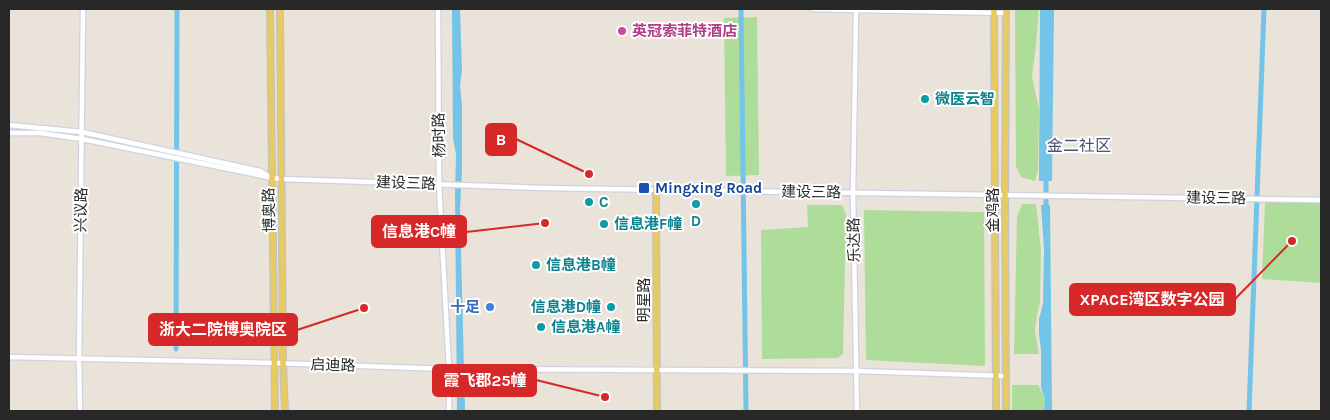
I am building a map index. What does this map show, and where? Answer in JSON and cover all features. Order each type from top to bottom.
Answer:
[{"type":"main road","name":"博奥路","points":[[270,9],[275,411]]},
{"type":"main road","name":"博奥路","points":[[280,9],[285,411]]},
{"type":"main road","name":"金鸡路","points":[[994,11],[996,411]]},
{"type":"main road","name":"金鸡路","points":[[1006,11],[1006,411]]},
{"type":"main road","name":"明星路","points":[[656,189],[657,411]]},
{"type":"street","name":"兴议路","points":[[80,411],[83,9]]},
{"type":"street","name":"杨时路","points":[[438,9],[439,184],[452,369],[449,411]]},
{"type":"street","points":[[812,9],[1006,11]]},
{"type":"street","name":"乐达路","points":[[856,9],[853,193],[857,411]]},
{"type":"street","name":"建设三路","points":[[9,124],[82,132],[260,171],[272,178]]},
{"type":"street","name":"建设三路","points":[[9,133],[40,134],[82,139],[282,179],[542,188],[1321,200]]},
{"type":"street","name":"启迪路","points":[[9,357],[452,369],[857,371],[1006,376]]},
{"type":"green space","points":[[1015,9],[1039,9],[1032,76],[1039,110],[1038,170],[1035,181],[1021,177],[1016,166]]},
{"type":"green space","points":[[757,17],[759,175],[726,176],[724,18]]},
{"type":"green space","points":[[1265,202],[1321,203],[1321,283],[1262,279]]},
{"type":"green space","points":[[1022,204],[1036,204],[1041,250],[1040,302],[1035,331],[1039,354],[1014,354],[1017,217]]},
{"type":"green space","points":[[807,205],[842,205],[846,214],[843,354],[838,358],[762,359],[761,230],[808,227]]},
{"type":"green space","points":[[864,210],[984,212],[985,366],[866,360]]},
{"type":"green space","points":[[1012,385],[1038,385],[1045,399],[1044,411],[1012,411]]},
{"type":"water","points":[[452,9],[460,9],[462,70],[460,85],[462,106],[462,170],[460,209],[465,411],[457,411],[456,154],[453,138]]},
{"type":"water","points":[[1040,9],[1054,9],[1052,181],[1039,181]]},
{"type":"water","points":[[1041,205],[1050,205],[1052,411],[1044,411],[1045,399],[1041,388],[1039,319],[1043,304],[1044,249]]},
{"type":"waterway","points":[[176,349],[177,9]]},
{"type":"waterway","points":[[741,9],[746,411]]},
{"type":"waterway","points":[[1249,411],[1264,9]]},
{"type":"waterway","points":[[1046,174],[1046,211]]},
{"type":"place","name":"英冠索菲特酒店","points":[[622,31]]},
{"type":"place","name":"微医云智","points":[[925,99]]},
{"type":"place","name":"B","points":[[589,174]]},
{"type":"place","name":"Mingxing Road","points":[[644,188]]},
{"type":"place","name":"C","points":[[589,202]]},
{"type":"place","name":"D","points":[[696,204]]},
{"type":"place","name":"信息港C幢","points":[[545,223]]},
{"type":"place","name":"信息港F幢","points":[[604,224]]},
{"type":"place","name":"XPACE湾区数字公园","points":[[1292,241]]},
{"type":"place","name":"信息港B幢","points":[[536,265]]},
{"type":"place","name":"十足","points":[[490,307]]},
{"type":"place","name":"信息港D幢","points":[[611,307]]},
{"type":"place","name":"浙大二院博奥院区","points":[[364,308]]},
{"type":"place","name":"信息港A幢","points":[[541,327]]},
{"type":"place","name":"霞飞郡25幢","points":[[605,397]]},
{"type":"district","name":"金二社区","points":[[1079,145]]}]
